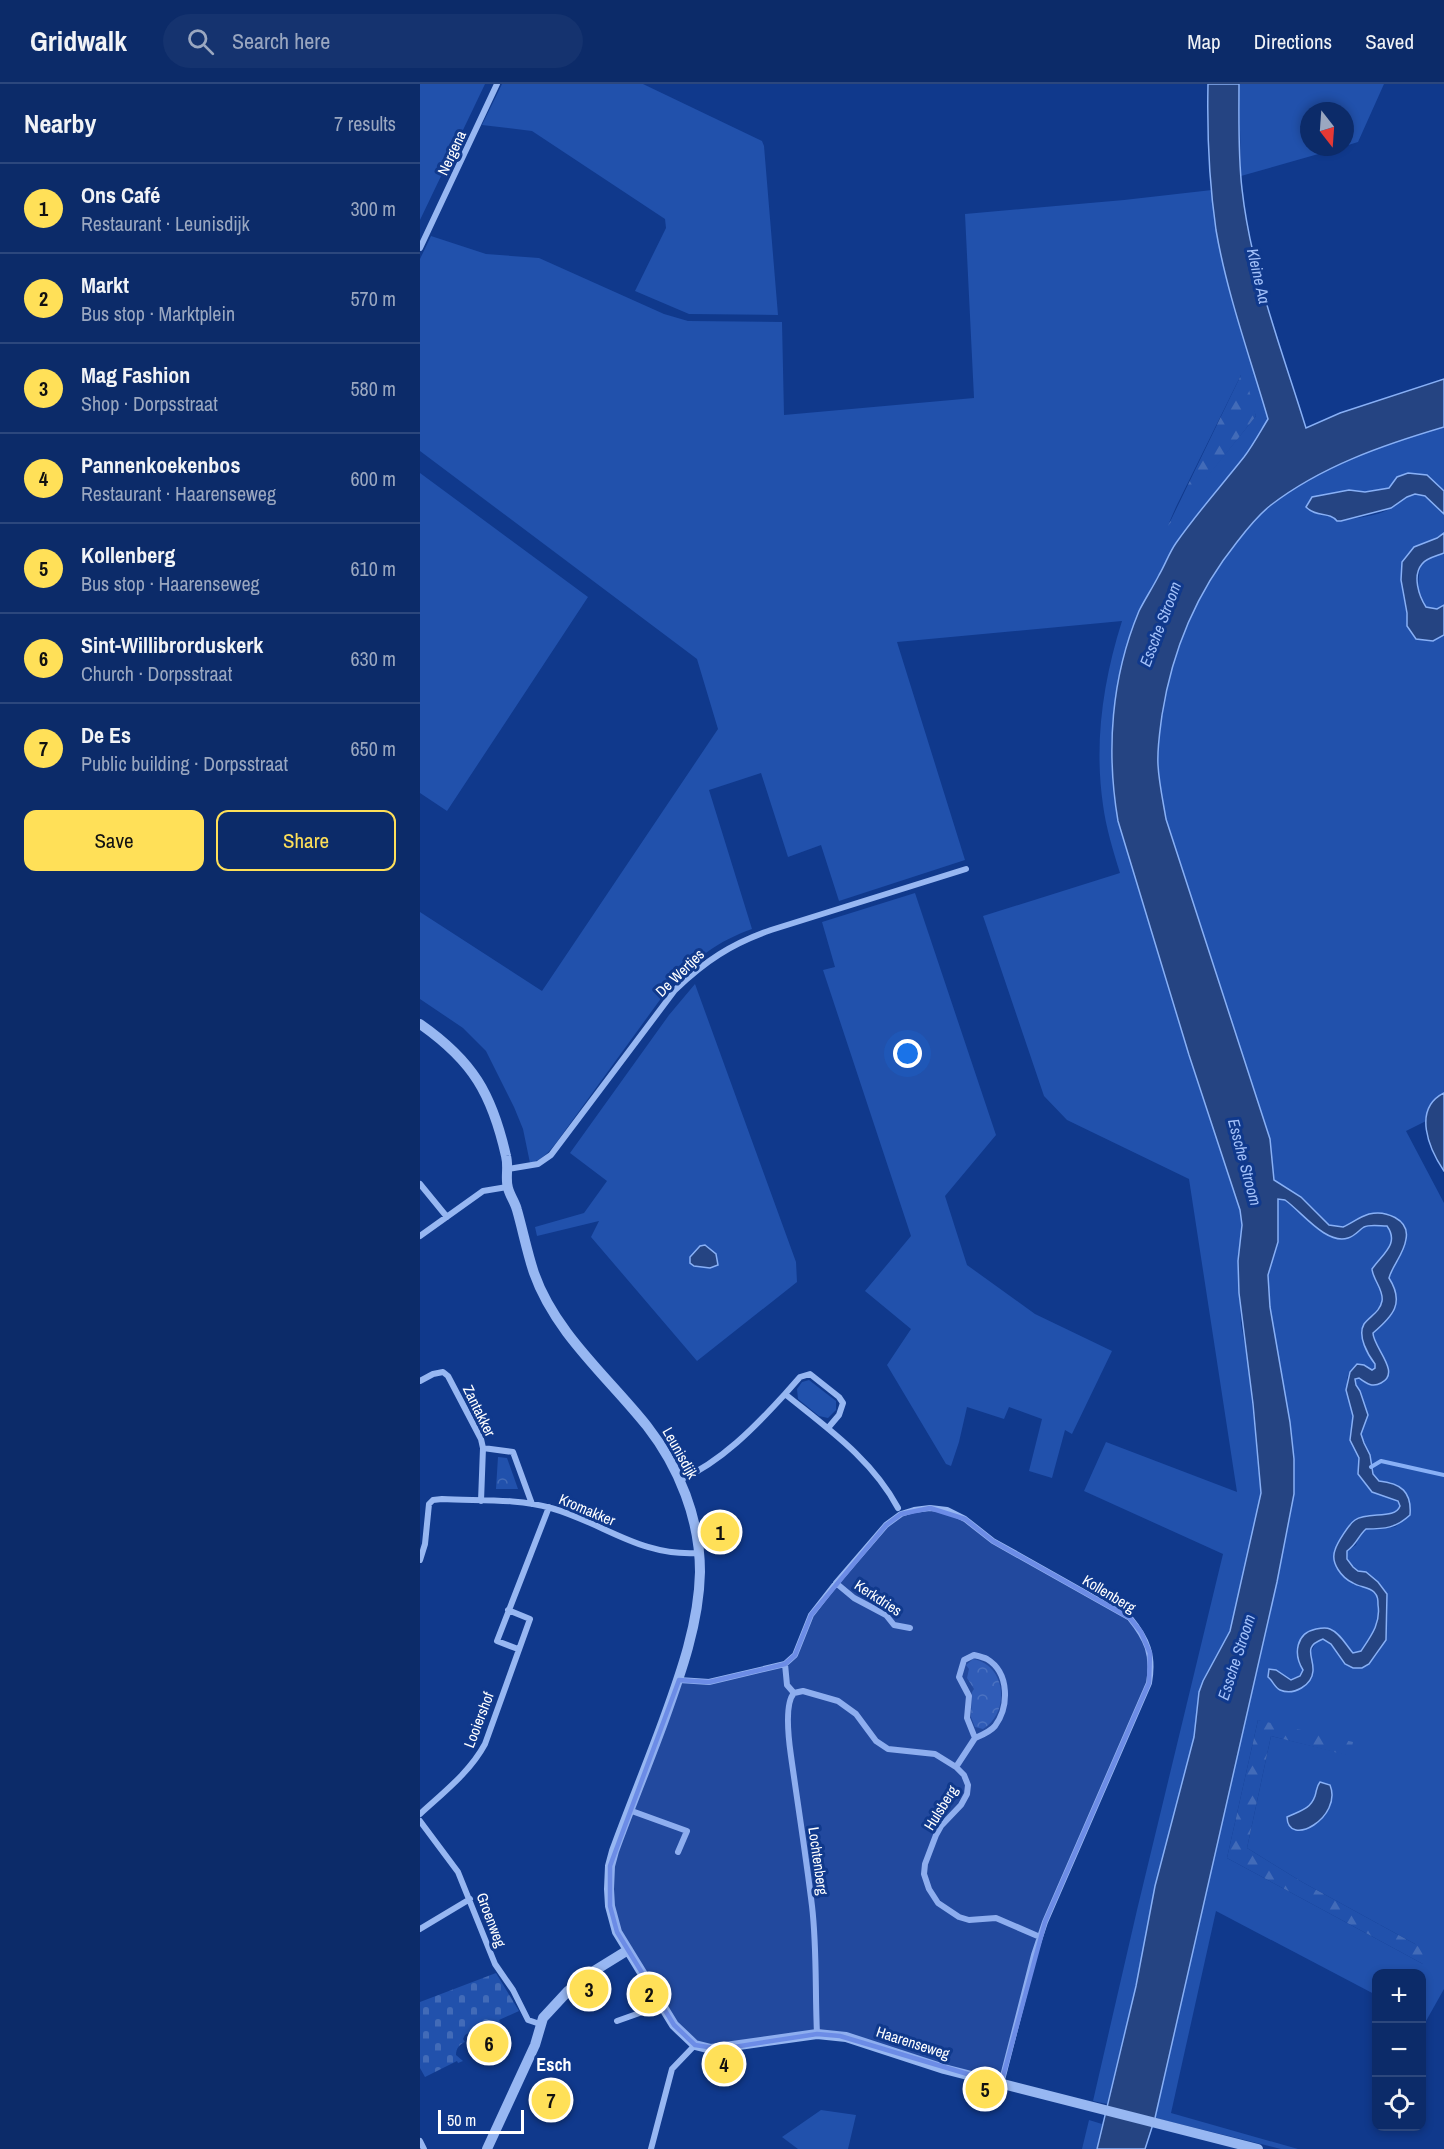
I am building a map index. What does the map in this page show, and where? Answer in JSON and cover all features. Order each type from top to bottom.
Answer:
[{"type":"street","name":"Nergena","points":[[420,248],[496,84]]},
{"type":"street","points":[[420,228],[428,232]]},
{"type":"street","name":"De Wertjes","points":[[508,1169],[538,1164],[551,1155],[675,990],[714,956],[751,937],[771,930],[966,869]]},
{"type":"street","name":"Leunisdijk","points":[[420,1024],[467,1064],[481,1083],[495,1117],[508,1169],[507,1187],[517,1207],[535,1274],[554,1313],[564,1328],[647,1426],[680,1480],[691,1510],[699,1553],[697,1602],[679,1680],[612,1859],[609,1889],[614,1924],[662,2005]]},
{"type":"street","points":[[420,1185],[447,1216]]},
{"type":"street","points":[[420,1236],[483,1191],[507,1187]]},
{"type":"street","name":"Zantakker","points":[[420,1381],[443,1372],[448,1376],[481,1439],[483,1448],[481,1501]]},
{"type":"street","points":[[680,1480],[694,1473],[737,1442],[756,1425],[800,1377],[810,1374],[839,1397],[843,1403],[839,1415],[828,1428]]},
{"type":"street","points":[[785,1394],[828,1428],[871,1468],[898,1508]]},
{"type":"street","points":[[483,1448],[513,1452],[532,1504]]},
{"type":"street","name":"Kromakker","points":[[420,1560],[425,1544],[429,1504],[433,1500],[442,1499],[549,1507],[566,1512],[649,1549],[680,1555],[699,1553]]},
{"type":"street","points":[[518,1649],[497,1641],[549,1507]]},
{"type":"street","name":"Kollenberg","points":[[785,1664],[795,1655],[811,1615],[836,1583],[894,1519],[914,1510],[930,1508],[946,1510],[965,1519],[993,1541],[1130,1618],[1141,1632],[1150,1653],[1152,1668],[1149,1683],[1040,1937],[1001,2084]]},
{"type":"street","name":"Kerkdries","points":[[836,1583],[854,1598],[886,1615],[894,1625],[910,1628]]},
{"type":"street","name":"Looiershof","points":[[420,1814],[464,1773],[485,1744],[530,1619],[508,1610]]},
{"type":"street","points":[[956,1767],[975,1738],[994,1728],[1006,1704],[1003,1680],[997,1670],[988,1659],[974,1655],[964,1660],[959,1677],[969,1696],[967,1718],[975,1738]]},
{"type":"street","points":[[679,1680],[709,1682],[785,1664],[788,1685],[794,1693]]},
{"type":"street","name":"Hulsberg","points":[[794,1693],[803,1691],[838,1701],[856,1714],[876,1741],[888,1749],[934,1754],[956,1767],[964,1775],[968,1785],[967,1794],[961,1805],[941,1826],[936,1835],[924,1874],[929,1890],[938,1903],[959,1917],[969,1920],[996,1918],[1040,1937]]},
{"type":"street","name":"Lochtenberg","points":[[794,1693],[789,1702],[789,1731],[812,1906],[817,2034]]},
{"type":"street","points":[[629,1810],[687,1831],[678,1852]]},
{"type":"street","name":"Groenweg","points":[[420,1821],[458,1872],[495,1964],[513,1990],[528,2020],[540,2024]]},
{"type":"street","points":[[420,1929],[470,1899]]},
{"type":"street","points":[[487,2149],[535,2045],[540,2024],[549,2010],[568,1991],[594,1971],[628,1950]]},
{"type":"street","points":[[617,2021],[662,2005],[674,2025],[695,2045],[672,2069],[651,2149]]},
{"type":"street","name":"Haarenseweg","points":[[695,2045],[721,2049],[817,2034],[846,2037],[944,2069],[1258,2149]]},
{"type":"street","points":[[420,2141],[424,2149]]},
{"type":"highlighted area","points":[[930,1508],[965,1519],[993,1541],[1130,1618],[1141,1632],[1150,1653],[1149,1683],[1045,1922],[1001,2084],[840,2036],[817,2034],[721,2049],[695,2045],[674,2025],[617,1932],[610,1906],[610,1866],[679,1680],[709,1682],[785,1664],[795,1655],[811,1615],[886,1525],[901,1514]]},
{"type":"green space","points":[[420,84],[485,84],[420,220]]},
{"type":"green space","points":[[502,84],[643,84],[762,141],[778,315],[689,314],[635,291],[666,228],[665,219],[532,131],[482,125]]},
{"type":"green space","points":[[1239,84],[1384,84],[1358,142],[1354,143],[1354,102],[1300,102],[1300,156],[1311,156],[1241,176]]},
{"type":"green space","points":[[1212,190],[1227,277],[1268,419],[1245,456],[1175,544],[1140,610],[1119,677],[1111,748],[1113,791],[1118,821],[1189,1055],[1240,1210],[1242,1225],[1238,1261],[1241,1324],[1248,1363],[1261,1493],[1230,1632],[1199,1692],[1194,1737],[1155,1886],[1136,1986],[1107,2104],[1093,2101],[1223,1554],[1084,1491],[1106,1442],[1237,1492],[1189,1179],[1067,1120],[1044,1096],[983,916],[1120,873],[1104,814],[1100,782],[1100,735],[1105,689],[1122,621],[897,642],[965,860],[839,901],[821,845],[788,857],[761,773],[709,790],[752,929],[717,945],[679,976],[553,1146],[542,1158],[530,1163],[523,1129],[486,1051],[463,1028],[420,999],[420,912],[542,991],[718,729],[697,659],[420,451],[420,259],[431,236],[486,254],[539,258],[664,314],[688,321],[782,322],[784,415],[974,398],[965,214]],"holes":[[[1241,375],[1256,416],[1169,523]]]},
{"type":"green space","points":[[1241,375],[1245,375],[1256,416],[1168,526]]},
{"type":"green space","points":[[1444,427],[1444,491],[1427,475],[1397,477],[1389,488],[1365,492],[1349,490],[1312,497],[1320,515],[1333,517],[1337,521],[1380,513],[1411,495],[1422,496],[1429,500],[1444,514],[1444,533],[1422,543],[1407,554],[1401,572],[1401,582],[1408,623],[1433,641],[1444,635],[1444,1093],[1431,1104],[1426,1121],[1406,1131],[1444,1203],[1444,1989],[1426,2021],[1426,1969],[1372,1969],[1372,1993],[1216,1911],[1171,2113],[1298,2149],[1281,2149],[1155,2118],[1277,1582],[1294,1459],[1290,1422],[1270,1307],[1268,1275],[1278,1241],[1277,1199],[1285,1200],[1331,1237],[1348,1238],[1369,1226],[1388,1226],[1391,1231],[1390,1246],[1377,1262],[1382,1304],[1363,1325],[1362,1340],[1375,1369],[1360,1364],[1353,1368],[1347,1379],[1347,1386],[1353,1413],[1352,1439],[1368,1483],[1372,1492],[1398,1501],[1400,1506],[1393,1514],[1367,1515],[1350,1525],[1336,1547],[1353,1584],[1371,1590],[1379,1600],[1377,1623],[1361,1651],[1353,1653],[1341,1638],[1325,1628],[1299,1663],[1303,1670],[1300,1676],[1292,1680],[1272,1669],[1270,1678],[1277,1689],[1305,1686],[1313,1673],[1310,1654],[1316,1642],[1323,1639],[1331,1644],[1345,1664],[1362,1668],[1378,1653],[1383,1644],[1387,1626],[1387,1594],[1356,1570],[1348,1558],[1347,1551],[1356,1545],[1359,1535],[1366,1529],[1395,1527],[1410,1515],[1391,1482],[1379,1481],[1373,1474],[1370,1455],[1361,1434],[1368,1415],[1355,1379],[1359,1378],[1369,1385],[1384,1357],[1373,1340],[1373,1333],[1393,1313],[1397,1295],[1389,1278],[1407,1236],[1403,1224],[1350,1224],[1338,1228],[1329,1225],[1301,1197],[1274,1180],[1270,1139],[1166,819],[1161,792],[1158,746],[1166,691],[1179,645],[1198,602],[1222,561],[1249,527],[1271,505],[1311,479],[1376,449]],"holes":[[[1258,1720],[1349,1755],[1271,1736],[1247,1848],[1302,1882],[1415,1944],[1423,1964],[1227,1858]]]},
{"type":"green space","points":[[420,473],[588,597],[447,811],[420,793]]},
{"type":"green space","points":[[1444,553],[1444,605],[1437,609],[1426,607],[1418,588],[1420,565]]},
{"type":"green space","points":[[915,893],[996,1135],[945,1196],[967,1265],[1035,1314],[1112,1351],[1072,1434],[1065,1430],[1052,1478],[1029,1471],[1042,1419],[1009,1407],[1004,1419],[967,1407],[951,1466],[946,1464],[887,1365],[911,1329],[865,1291],[911,1236],[823,970],[835,967],[822,922]]},
{"type":"green space","points":[[695,984],[796,1262],[797,1282],[697,1361],[591,1237],[599,1221],[537,1236],[535,1227],[584,1213],[607,1181],[570,1153],[669,1015]]},
{"type":"green space","points":[[809,1380],[836,1401],[836,1410],[828,1418],[819,1416],[798,1399],[797,1389],[802,1382]]},
{"type":"green space","points":[[498,1457],[507,1458],[518,1489],[496,1489]]},
{"type":"green space","points":[[973,1659],[993,1670],[1001,1690],[998,1712],[992,1722],[983,1729],[975,1727],[971,1717],[974,1689],[967,1678],[969,1669],[966,1665]]},
{"type":"green space","points":[[1258,1720],[1353,1742],[1350,1756],[1271,1736],[1247,1848],[1302,1882],[1415,1944],[1423,1952],[1423,1964],[1227,1858]]},
{"type":"green space","points":[[496,1973],[519,2011],[499,2020],[501,2024],[483,2031],[482,2027],[477,2028],[465,2035],[463,2039],[465,2042],[461,2044],[456,2053],[463,2061],[458,2063],[457,2061],[425,2077],[420,2068],[420,2002]]},
{"type":"green space","points":[[821,2110],[856,2115],[848,2149],[798,2149],[782,2137]]},
{"type":"green space","points":[[1089,2120],[1102,2124],[1097,2149],[1082,2149]]},
{"type":"water","name":"Essche Stroom","points":[[1208,84],[1239,84],[1240,163],[1246,220],[1268,310],[1306,428],[1340,413],[1444,379],[1444,427],[1354,458],[1291,491],[1266,509],[1253,522],[1222,561],[1198,602],[1179,646],[1166,691],[1158,752],[1159,778],[1166,819],[1270,1139],[1274,1180],[1301,1197],[1329,1225],[1343,1227],[1365,1215],[1382,1213],[1400,1221],[1406,1232],[1403,1250],[1389,1278],[1394,1287],[1396,1302],[1391,1315],[1373,1333],[1388,1366],[1387,1379],[1372,1385],[1359,1378],[1355,1379],[1368,1415],[1361,1434],[1370,1455],[1373,1474],[1379,1481],[1393,1484],[1404,1490],[1409,1500],[1410,1515],[1390,1527],[1366,1529],[1347,1551],[1347,1559],[1353,1567],[1358,1571],[1366,1572],[1387,1594],[1386,1640],[1369,1664],[1362,1668],[1353,1668],[1345,1664],[1331,1644],[1323,1639],[1311,1649],[1313,1671],[1306,1685],[1291,1692],[1278,1689],[1268,1677],[1269,1669],[1276,1670],[1291,1680],[1300,1676],[1303,1670],[1298,1657],[1298,1645],[1309,1631],[1327,1628],[1334,1631],[1353,1653],[1361,1651],[1372,1635],[1379,1612],[1377,1597],[1372,1590],[1349,1581],[1341,1574],[1334,1560],[1335,1550],[1355,1520],[1360,1517],[1393,1513],[1400,1506],[1398,1501],[1372,1492],[1358,1474],[1359,1458],[1350,1440],[1353,1416],[1346,1390],[1350,1372],[1357,1364],[1372,1370],[1375,1368],[1364,1345],[1362,1329],[1381,1305],[1381,1293],[1372,1269],[1391,1244],[1390,1232],[1387,1226],[1372,1225],[1364,1227],[1348,1238],[1331,1237],[1285,1200],[1278,1199],[1278,1242],[1268,1275],[1270,1307],[1290,1422],[1294,1459],[1294,1494],[1277,1582],[1155,2118],[1145,2149],[1097,2149],[1136,1986],[1155,1886],[1194,1737],[1199,1692],[1230,1631],[1261,1493],[1239,1293],[1238,1261],[1242,1225],[1240,1210],[1189,1055],[1118,821],[1112,768],[1117,688],[1122,662],[1139,611],[1176,543],[1244,457],[1268,419],[1233,302],[1216,230],[1209,157]]},
{"type":"water","points":[[1408,473],[1427,475],[1444,491],[1444,514],[1425,496],[1415,494],[1391,508],[1341,521],[1306,507],[1312,497],[1349,490],[1365,492],[1389,488],[1397,477]]},
{"type":"water","points":[[1444,533],[1444,553],[1424,562],[1417,574],[1417,580],[1419,592],[1426,607],[1437,609],[1444,605],[1444,635],[1433,641],[1416,639],[1407,626],[1401,580],[1402,562],[1414,547]]},
{"type":"water","points":[[1444,1093],[1444,1171],[1429,1141],[1426,1119],[1428,1109],[1434,1100]]},
{"type":"water","points":[[705,1245],[716,1254],[718,1265],[710,1268],[694,1266],[690,1263],[690,1257],[700,1246]]},
{"type":"water","points":[[1320,1782],[1330,1785],[1332,1797],[1329,1808],[1314,1825],[1296,1830],[1290,1826],[1287,1817],[1304,1810],[1313,1801]]},
{"type":"waterway","points":[[1371,1467],[1381,1461],[1444,1475]]},
{"type":"place","name":"Ons Café","points":[[720,1532]]},
{"type":"place","name":"Mag Fashion","points":[[589,1989]]},
{"type":"place","name":"Markt","points":[[649,1994]]},
{"type":"place","name":"Sint-Willibrorduskerk","points":[[489,2043]]},
{"type":"place","name":"Pannenkoekenbos","points":[[724,2064]]},
{"type":"place","name":"Kollenberg","points":[[985,2089]]},
{"type":"place","name":"De Es","points":[[551,2100]]},
{"type":"district","name":"Esch","points":[[554,2065]]},
{"type":"water label","name":"Kleine Aa","points":[[1259,276]]}]
